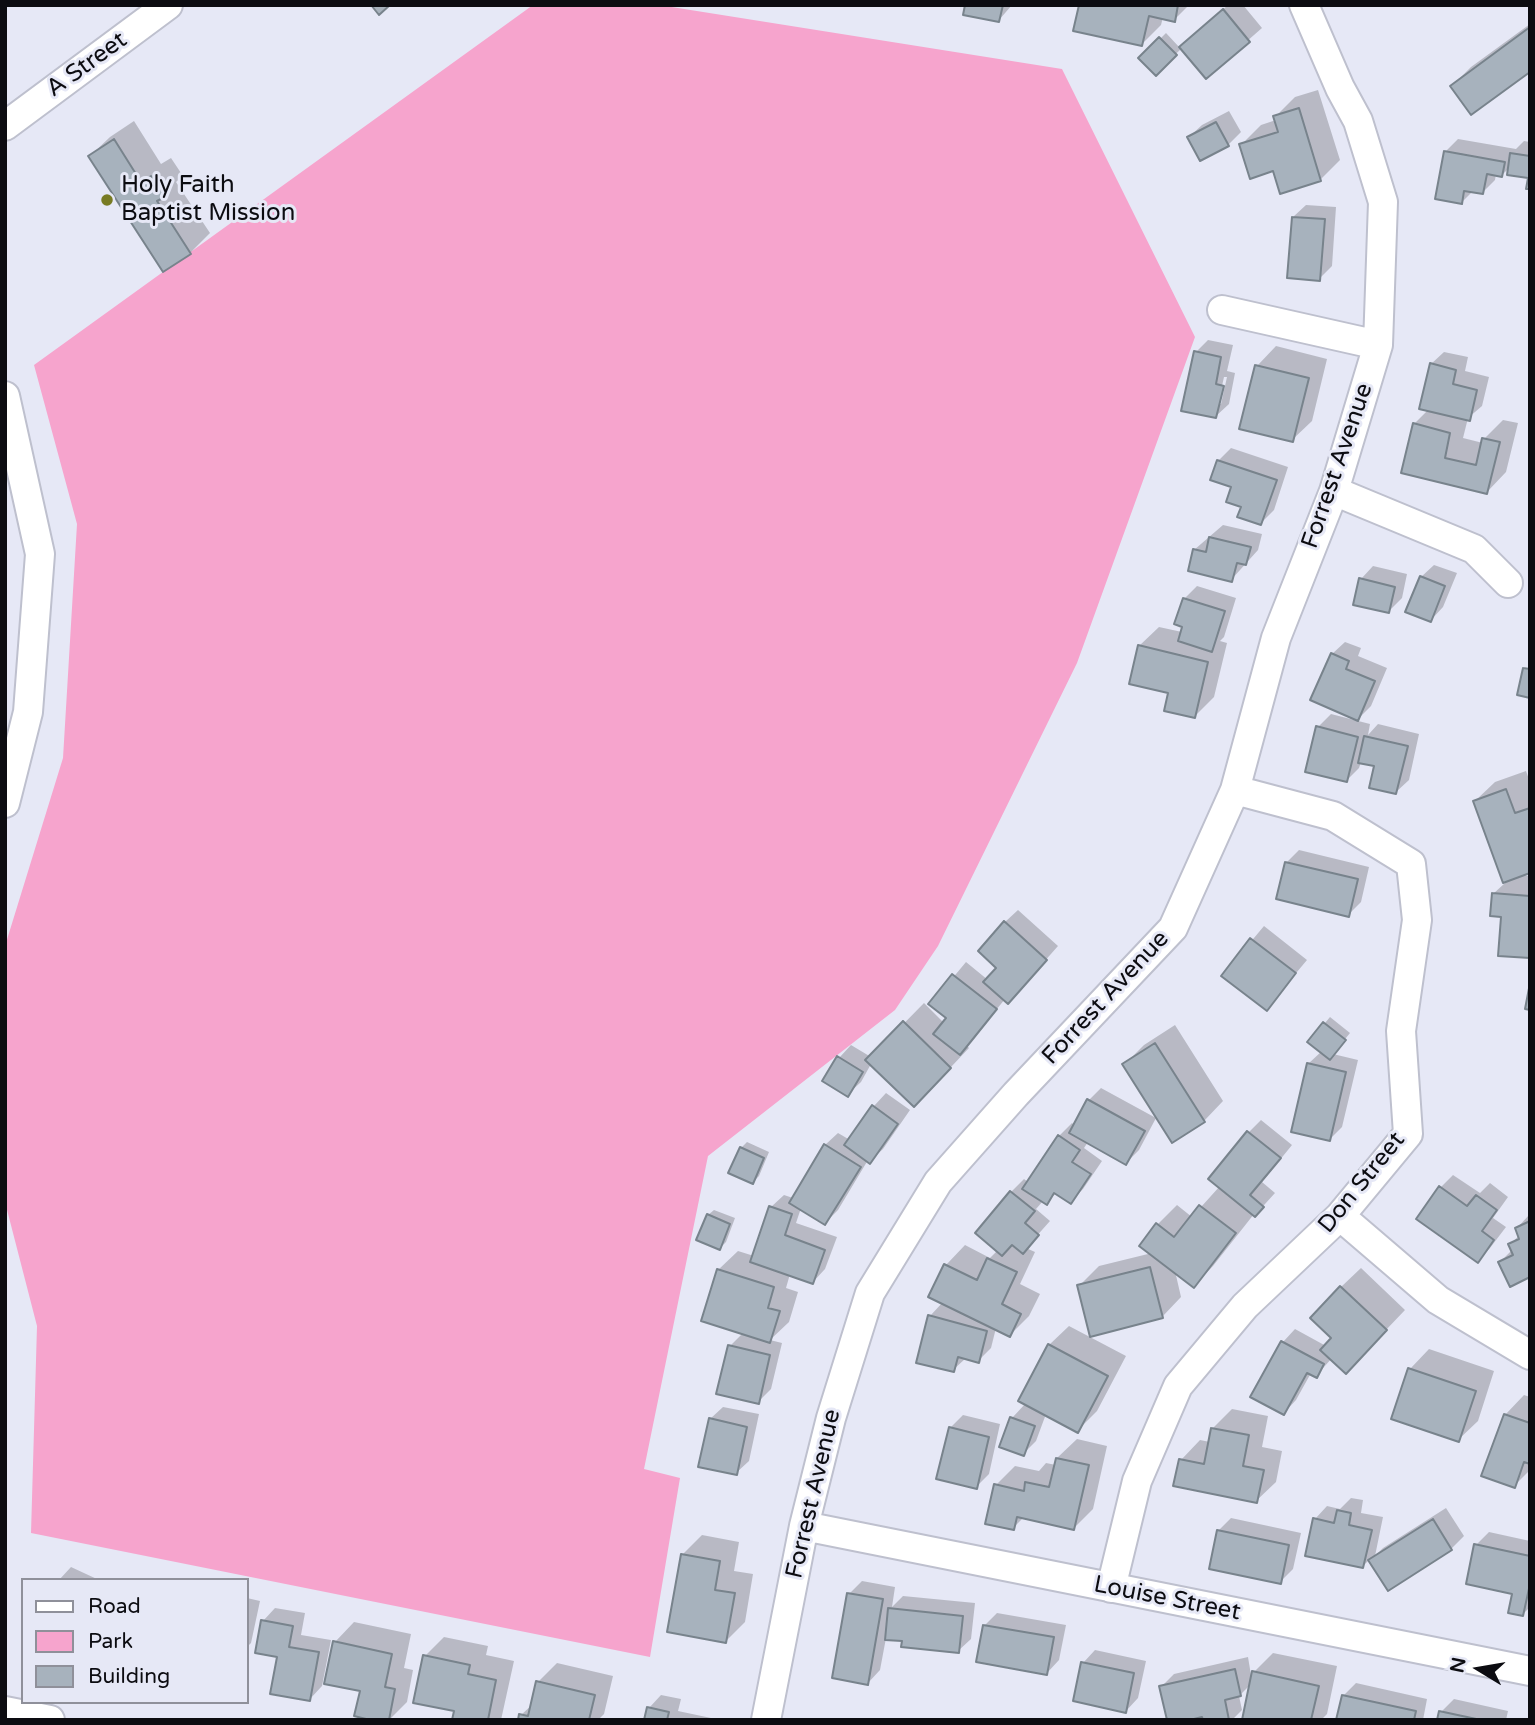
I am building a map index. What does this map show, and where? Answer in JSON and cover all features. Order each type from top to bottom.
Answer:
[{"type":"street","name":"A Street","points":[[5,126],[168,5]]},
{"type":"street","name":"Forrest Avenue","points":[[766,1720],[804,1526],[831,1418],[870,1293],[938,1182],[1016,1094],[1173,928],[1236,790],[1276,638],[1334,491],[1378,345],[1383,202],[1358,121],[1340,88],[1304,5]]},
{"type":"street","points":[[1222,310],[1378,345]]},
{"type":"street","points":[[5,396],[40,554],[28,712],[5,803]]},
{"type":"street","points":[[1334,491],[1474,549],[1508,583]]},
{"type":"street","name":"Don Street","points":[[1111,1588],[1137,1482],[1178,1386],[1245,1306],[1340,1216],[1408,1134],[1401,1031],[1417,920],[1411,864],[1333,817],[1236,790]]},
{"type":"street","points":[[1340,1216],[1438,1300],[1530,1355]]},
{"type":"street","name":"Louise Street","points":[[804,1526],[1530,1671]]},
{"type":"street","points":[[5,1711],[50,1720]]},
{"type":"green space","points":[[533,5],[659,5],[1062,69],[1195,337],[1077,663],[938,946],[895,1010],[708,1156],[644,1469],[680,1478],[650,1657],[31,1533],[37,1326],[5,1202],[5,946],[63,758],[77,524],[34,365]]},
{"type":"building","points":[[371,5],[390,5],[379,15]]},
{"type":"building","points":[[965,5],[1003,5],[999,22],[963,15]]},
{"type":"building","points":[[1079,5],[1178,5],[1175,22],[1149,16],[1142,46],[1073,31]]},
{"type":"building","points":[[1223,9],[1250,42],[1206,79],[1179,47]]},
{"type":"building","points":[[1530,27],[1530,72],[1471,115],[1450,86]]},
{"type":"building","points":[[1159,37],[1177,55],[1156,76],[1138,58]]},
{"type":"building","points":[[1299,108],[1321,181],[1280,194],[1273,171],[1250,179],[1239,144],[1278,132],[1273,116]]},
{"type":"building","points":[[1216,122],[1229,146],[1200,161],[1187,137]]},
{"type":"building","points":[[114,139],[141,182],[151,176],[165,197],[157,201],[191,254],[163,272],[88,156]]},
{"type":"building","points":[[1444,151],[1505,162],[1502,177],[1487,174],[1483,194],[1464,191],[1462,204],[1435,199]]},
{"type":"building","points":[[1510,153],[1530,156],[1530,189],[1526,189],[1528,178],[1507,175]]},
{"type":"building","points":[[1292,217],[1325,219],[1320,281],[1287,278]]},
{"type":"building","points":[[1194,351],[1221,357],[1216,384],[1224,386],[1216,418],[1181,411]]},
{"type":"building","points":[[1430,363],[1456,370],[1453,384],[1477,390],[1470,421],[1419,409]]},
{"type":"building","points":[[1255,365],[1309,378],[1293,442],[1239,429]]},
{"type":"building","points":[[1413,423],[1450,433],[1445,458],[1476,465],[1482,438],[1500,442],[1487,494],[1401,473]]},
{"type":"building","points":[[1217,460],[1277,480],[1261,525],[1237,517],[1241,507],[1226,502],[1231,487],[1210,480]]},
{"type":"building","points":[[1209,537],[1251,547],[1246,565],[1237,563],[1232,582],[1188,571],[1193,549],[1206,552]]},
{"type":"building","points":[[1420,576],[1445,586],[1431,622],[1405,612]]},
{"type":"building","points":[[1359,578],[1395,587],[1389,613],[1353,605]]},
{"type":"building","points":[[1183,598],[1225,611],[1212,652],[1178,641],[1182,627],[1174,624]]},
{"type":"building","points":[[1138,645],[1208,662],[1195,718],[1164,711],[1168,693],[1129,684]]},
{"type":"building","points":[[1331,653],[1349,661],[1346,669],[1375,681],[1358,721],[1310,700]]},
{"type":"building","points":[[1523,668],[1530,669],[1530,698],[1517,695]]},
{"type":"building","points":[[1316,726],[1358,737],[1347,782],[1305,772]]},
{"type":"building","points":[[1364,736],[1408,746],[1396,794],[1369,788],[1374,766],[1358,763]]},
{"type":"building","points":[[1506,789],[1515,813],[1530,808],[1530,873],[1503,883],[1473,801]]},
{"type":"building","points":[[1285,862],[1358,879],[1349,917],[1276,899]]},
{"type":"building","points":[[1492,893],[1530,896],[1530,958],[1498,956],[1501,917],[1490,916]]},
{"type":"building","points":[[1004,921],[1047,960],[1008,1004],[983,982],[996,968],[978,951]]},
{"type":"building","points":[[1250,938],[1296,973],[1267,1011],[1221,976]]},
{"type":"building","points":[[952,974],[997,1009],[960,1055],[933,1034],[946,1018],[928,1004]]},
{"type":"building","points":[[1530,983],[1530,1010],[1525,1009]]},
{"type":"building","points":[[903,1021],[951,1068],[914,1107],[865,1060]]},
{"type":"building","points":[[1323,1022],[1346,1040],[1330,1060],[1307,1042]]},
{"type":"building","points":[[1155,1043],[1205,1122],[1172,1143],[1122,1064]]},
{"type":"building","points":[[837,1056],[863,1072],[848,1097],[822,1081]]},
{"type":"building","points":[[1307,1063],[1346,1072],[1330,1141],[1291,1132]]},
{"type":"building","points":[[1087,1099],[1145,1131],[1126,1165],[1069,1133]]},
{"type":"building","points":[[872,1105],[898,1124],[870,1164],[844,1145]]},
{"type":"building","points":[[1247,1131],[1281,1158],[1250,1195],[1264,1207],[1255,1217],[1208,1179]]},
{"type":"building","points":[[1058,1135],[1080,1150],[1072,1162],[1091,1174],[1071,1204],[1054,1193],[1047,1205],[1022,1189]]},
{"type":"building","points":[[824,1144],[861,1167],[825,1225],[789,1203]]},
{"type":"building","points":[[740,1147],[764,1158],[753,1184],[728,1173]]},
{"type":"building","points":[[1439,1186],[1467,1206],[1476,1195],[1497,1210],[1482,1231],[1494,1240],[1478,1263],[1416,1219]]},
{"type":"building","points":[[1010,1191],[1035,1211],[1025,1223],[1039,1235],[1023,1254],[1012,1245],[1002,1256],[975,1233]]},
{"type":"building","points":[[1199,1205],[1236,1233],[1194,1288],[1139,1246],[1156,1223],[1174,1237]]},
{"type":"building","points":[[769,1206],[792,1214],[785,1235],[825,1250],[813,1284],[750,1262]]},
{"type":"building","points":[[707,1214],[730,1224],[720,1250],[696,1240]]},
{"type":"building","points":[[1530,1221],[1530,1277],[1510,1287],[1498,1262],[1513,1255],[1508,1244],[1519,1239],[1515,1228]]},
{"type":"building","points":[[987,1258],[1017,1272],[1002,1304],[1021,1314],[1010,1337],[928,1297],[944,1264],[977,1280]]},
{"type":"building","points":[[1150,1267],[1163,1318],[1090,1337],[1077,1285]]},
{"type":"building","points":[[717,1269],[774,1287],[768,1308],[780,1311],[770,1343],[701,1321]]},
{"type":"building","points":[[1340,1286],[1387,1330],[1346,1374],[1320,1350],[1331,1338],[1310,1318]]},
{"type":"building","points":[[928,1315],[987,1331],[979,1363],[958,1357],[954,1372],[916,1363]]},
{"type":"building","points":[[1281,1341],[1324,1364],[1317,1378],[1307,1373],[1284,1415],[1250,1397]]},
{"type":"building","points":[[1048,1344],[1108,1376],[1078,1433],[1018,1401]]},
{"type":"building","points":[[728,1345],[770,1355],[759,1404],[716,1394]]},
{"type":"building","points":[[1408,1368],[1476,1391],[1459,1442],[1391,1419]]},
{"type":"building","points":[[1504,1414],[1530,1423],[1530,1464],[1524,1462],[1515,1488],[1481,1476]]},
{"type":"building","points":[[1010,1417],[1035,1426],[1024,1456],[999,1447]]},
{"type":"building","points":[[709,1418],[747,1427],[737,1475],[698,1467]]},
{"type":"building","points":[[949,1427],[989,1437],[977,1489],[936,1479]]},
{"type":"building","points":[[1211,1428],[1249,1435],[1243,1466],[1264,1470],[1257,1503],[1173,1486],[1179,1459],[1204,1464]]},
{"type":"building","points":[[1056,1458],[1089,1465],[1074,1530],[1017,1517],[1014,1530],[985,1524],[994,1484],[1024,1491],[1025,1482],[1049,1487]]},
{"type":"building","points":[[1337,1510],[1351,1513],[1349,1525],[1372,1530],[1363,1568],[1305,1556],[1313,1518],[1334,1523]]},
{"type":"building","points":[[1433,1519],[1452,1550],[1388,1591],[1368,1560]]},
{"type":"building","points":[[1217,1530],[1289,1545],[1281,1584],[1209,1569]]},
{"type":"building","points":[[1474,1544],[1530,1556],[1530,1584],[1523,1616],[1508,1613],[1512,1594],[1466,1584]]},
{"type":"building","points":[[681,1554],[720,1561],[715,1590],[735,1593],[726,1643],[667,1632]]},
{"type":"building","points":[[847,1593],[883,1599],[868,1685],[832,1678]]},
{"type":"building","points":[[888,1608],[963,1616],[959,1653],[901,1647],[902,1641],[885,1640]]},
{"type":"building","points":[[261,1620],[293,1626],[289,1647],[319,1652],[310,1701],[270,1694],[277,1657],[255,1653]]},
{"type":"building","points":[[983,1625],[1054,1637],[1047,1675],[976,1662]]},
{"type":"building","points":[[333,1641],[392,1654],[385,1687],[395,1689],[389,1720],[370,1720],[354,1716],[360,1691],[324,1684]]},
{"type":"building","points":[[423,1655],[470,1665],[468,1674],[496,1680],[488,1720],[452,1720],[454,1711],[413,1703]]},
{"type":"building","points":[[1081,1662],[1134,1673],[1126,1713],[1073,1701]]},
{"type":"building","points":[[1235,1669],[1241,1696],[1225,1700],[1229,1720],[1203,1720],[1202,1717],[1167,1720],[1159,1686]]},
{"type":"building","points":[[1252,1671],[1319,1686],[1311,1720],[1242,1720]]},
{"type":"building","points":[[536,1681],[595,1695],[589,1720],[518,1720],[519,1714],[528,1716]]},
{"type":"building","points":[[1342,1695],[1416,1711],[1414,1720],[1336,1720]]},
{"type":"building","points":[[647,1707],[669,1712],[667,1720],[644,1720]]},
{"type":"building","points":[[1439,1711],[1481,1720],[1437,1720]]},
{"type":"place","name":"Holy Faith Baptist Mission","points":[[107,200]]}]
